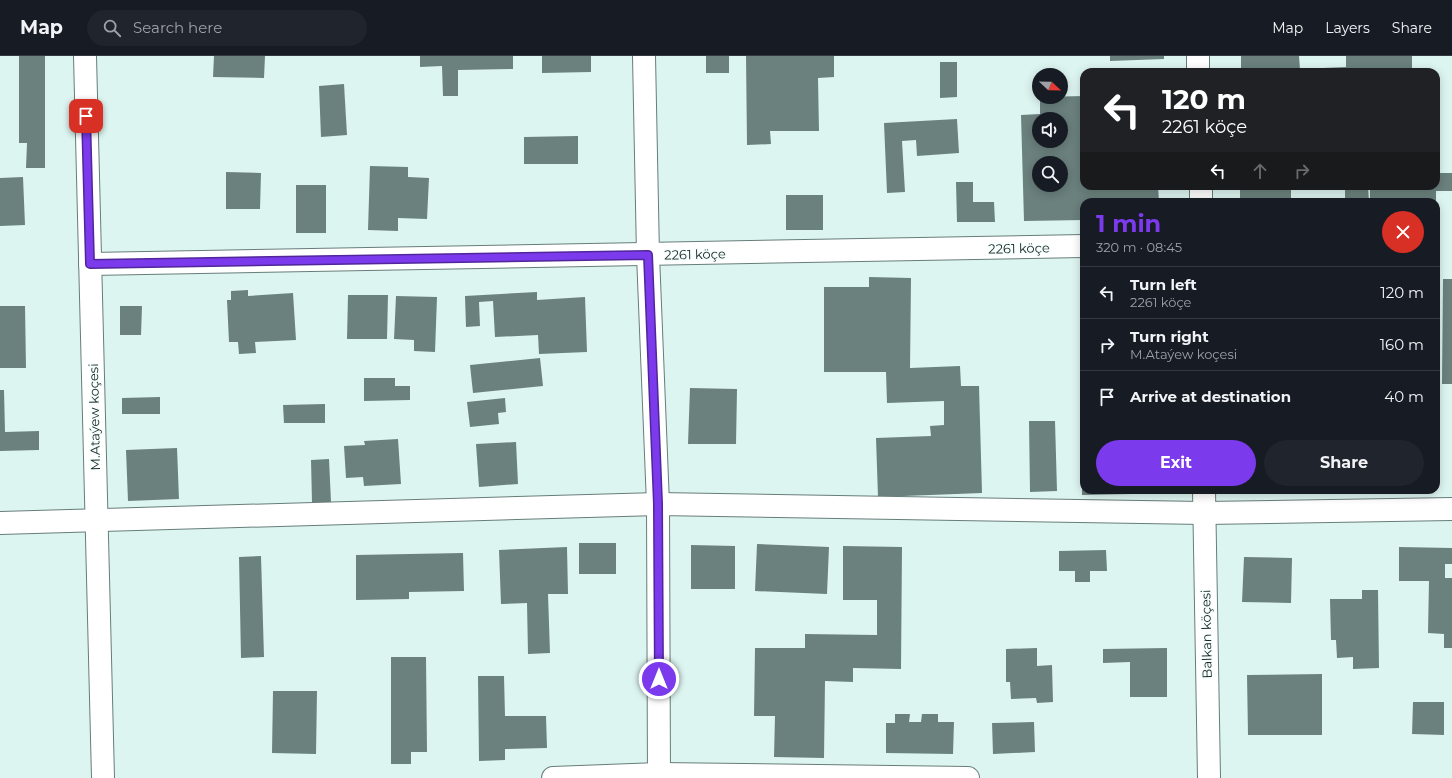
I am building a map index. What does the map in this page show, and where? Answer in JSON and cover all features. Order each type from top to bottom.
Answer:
[{"type":"street","name":"M.Ataýew koçesi","points":[[84,56],[103,778]]},
{"type":"street","points":[[644,56],[648,255],[658,504],[659,776]]},
{"type":"street","points":[[1198,56],[1198,68]]},
{"type":"street","name":"2261 köçe","points":[[90,264],[1080,246]]},
{"type":"street","name":"Balkan köçesi","points":[[1204,494],[1209,778]]},
{"type":"street","points":[[0,523],[658,504],[1204,513],[1452,509]]},
{"type":"street","points":[[553,778],[659,776],[968,778]]},
{"type":"building","points":[[19,56],[45,56],[45,168],[26,168],[27,143],[19,143]]},
{"type":"building","points":[[214,56],[265,56],[264,78],[213,77]]},
{"type":"building","points":[[420,56],[513,56],[513,69],[458,70],[458,96],[443,96],[442,66],[420,67]]},
{"type":"building","points":[[542,56],[591,56],[591,72],[542,73]]},
{"type":"building","points":[[706,56],[729,56],[729,73],[706,73]]},
{"type":"building","points":[[746,56],[834,56],[834,77],[818,78],[819,131],[770,131],[771,144],[747,145]]},
{"type":"building","points":[[1110,56],[1164,56],[1164,59],[1110,61]]},
{"type":"building","points":[[1241,56],[1299,56],[1300,68],[1241,68]]},
{"type":"building","points":[[1346,56],[1412,56],[1412,68],[1323,68],[1346,67]]},
{"type":"building","points":[[940,62],[957,62],[957,97],[940,98]]},
{"type":"building","points":[[344,84],[347,135],[321,137],[319,86]]},
{"type":"building","points":[[1068,96],[1080,96],[1080,190],[1158,190],[1159,198],[1080,198],[1080,220],[1024,221],[1021,115],[1032,114],[1032,148],[1068,148],[1068,112],[1040,112],[1040,104],[1068,104]]},
{"type":"building","points":[[957,119],[959,153],[917,156],[916,140],[902,141],[905,192],[887,193],[884,123]]},
{"type":"building","points":[[578,136],[578,164],[524,164],[524,137]]},
{"type":"building","points":[[370,166],[408,167],[408,177],[429,178],[427,219],[398,218],[398,231],[368,230]]},
{"type":"building","points":[[226,172],[261,173],[260,209],[226,209]]},
{"type":"building","points":[[1440,173],[1452,173],[1452,191],[1436,191],[1436,198],[1370,198],[1370,190],[1440,190]]},
{"type":"building","points":[[23,177],[25,225],[0,226],[0,178]]},
{"type":"building","points":[[956,182],[973,182],[973,202],[994,202],[995,222],[957,222]]},
{"type":"building","points":[[296,185],[326,185],[326,233],[296,233]]},
{"type":"building","points":[[1240,190],[1291,190],[1291,198],[1240,198]]},
{"type":"building","points":[[1345,190],[1368,190],[1369,198],[1345,198]]},
{"type":"building","points":[[786,195],[823,195],[823,230],[786,230]]},
{"type":"building","points":[[869,277],[911,278],[910,368],[960,366],[961,386],[979,386],[982,493],[878,497],[876,438],[931,436],[930,426],[944,425],[944,401],[887,403],[886,372],[824,372],[824,287],[869,287]]},
{"type":"building","points":[[1443,279],[1452,279],[1452,384],[1442,384]]},
{"type":"building","points":[[248,290],[248,296],[293,293],[296,340],[255,342],[256,353],[239,354],[238,342],[229,342],[227,300],[231,300],[231,291]]},
{"type":"building","points":[[537,292],[537,300],[585,297],[587,352],[539,354],[538,335],[495,337],[493,301],[479,302],[480,326],[466,327],[465,296]]},
{"type":"building","points":[[348,295],[388,295],[387,339],[347,339]]},
{"type":"building","points":[[396,296],[437,297],[435,352],[414,351],[414,340],[394,339]]},
{"type":"building","points":[[0,306],[25,306],[26,368],[0,368]]},
{"type":"building","points":[[120,306],[142,306],[141,335],[120,335]]},
{"type":"building","points":[[540,358],[543,386],[473,393],[470,365]]},
{"type":"building","points":[[364,378],[395,378],[395,386],[410,386],[410,400],[364,401]]},
{"type":"building","points":[[690,388],[737,389],[736,444],[688,444]]},
{"type":"building","points":[[0,390],[4,390],[5,432],[39,431],[39,450],[0,451]]},
{"type":"building","points":[[160,397],[160,414],[122,414],[122,398]]},
{"type":"building","points":[[505,398],[506,412],[498,413],[499,424],[470,427],[467,402]]},
{"type":"building","points":[[325,404],[325,423],[284,423],[283,405]]},
{"type":"building","points":[[1029,421],[1055,421],[1057,491],[1030,492]]},
{"type":"building","points":[[398,439],[401,484],[364,486],[363,477],[346,478],[344,446],[365,445],[364,441]]},
{"type":"building","points":[[516,442],[518,484],[479,487],[476,444]]},
{"type":"building","points":[[177,448],[179,499],[128,501],[126,450]]},
{"type":"building","points":[[329,459],[331,502],[312,502],[311,460]]},
{"type":"building","points":[[1082,494],[1132,494],[1082,495]]},
{"type":"building","points":[[579,543],[616,543],[616,574],[579,574]]},
{"type":"building","points":[[757,544],[829,547],[827,594],[755,591]]},
{"type":"building","points":[[691,545],[735,546],[735,589],[691,589]]},
{"type":"building","points":[[843,546],[902,547],[901,669],[853,668],[853,682],[825,681],[824,758],[774,757],[775,716],[754,716],[755,648],[805,648],[805,634],[877,635],[877,600],[843,600]]},
{"type":"building","points":[[567,547],[568,594],[548,594],[550,653],[528,654],[527,603],[501,604],[499,550]]},
{"type":"building","points":[[1399,547],[1452,548],[1452,564],[1445,564],[1445,578],[1452,578],[1452,648],[1444,648],[1444,634],[1428,633],[1429,581],[1399,581]]},
{"type":"building","points":[[1106,550],[1107,571],[1090,571],[1090,582],[1075,582],[1075,571],[1059,571],[1059,551]]},
{"type":"building","points":[[463,553],[464,591],[409,592],[409,599],[356,600],[356,555]]},
{"type":"building","points":[[261,556],[264,657],[241,658],[239,557]]},
{"type":"building","points":[[1244,557],[1292,558],[1291,603],[1242,602]]},
{"type":"building","points":[[1362,590],[1378,590],[1379,668],[1353,669],[1353,657],[1337,658],[1336,640],[1331,640],[1330,599],[1362,599]]},
{"type":"building","points":[[1037,648],[1037,666],[1052,665],[1053,702],[1037,703],[1036,698],[1011,699],[1010,682],[1006,682],[1006,649]]},
{"type":"building","points":[[1167,648],[1167,697],[1130,697],[1130,662],[1103,663],[1103,649]]},
{"type":"building","points":[[391,657],[426,657],[427,752],[411,752],[411,764],[391,764]]},
{"type":"building","points":[[1322,674],[1322,735],[1248,735],[1247,675]]},
{"type":"building","points":[[478,676],[504,676],[505,716],[546,716],[547,748],[505,749],[505,760],[479,761]]},
{"type":"building","points":[[273,691],[317,691],[316,754],[272,753]]},
{"type":"building","points":[[1413,702],[1444,702],[1444,735],[1412,734]]},
{"type":"building","points":[[895,714],[910,714],[909,722],[921,722],[922,714],[938,714],[938,722],[954,722],[953,754],[886,753],[886,723],[895,723]]},
{"type":"building","points":[[1034,722],[1035,752],[993,754],[992,723]]},
{"type":"route","points":[[86,116],[90,264],[648,255],[658,504],[659,679]]}]
